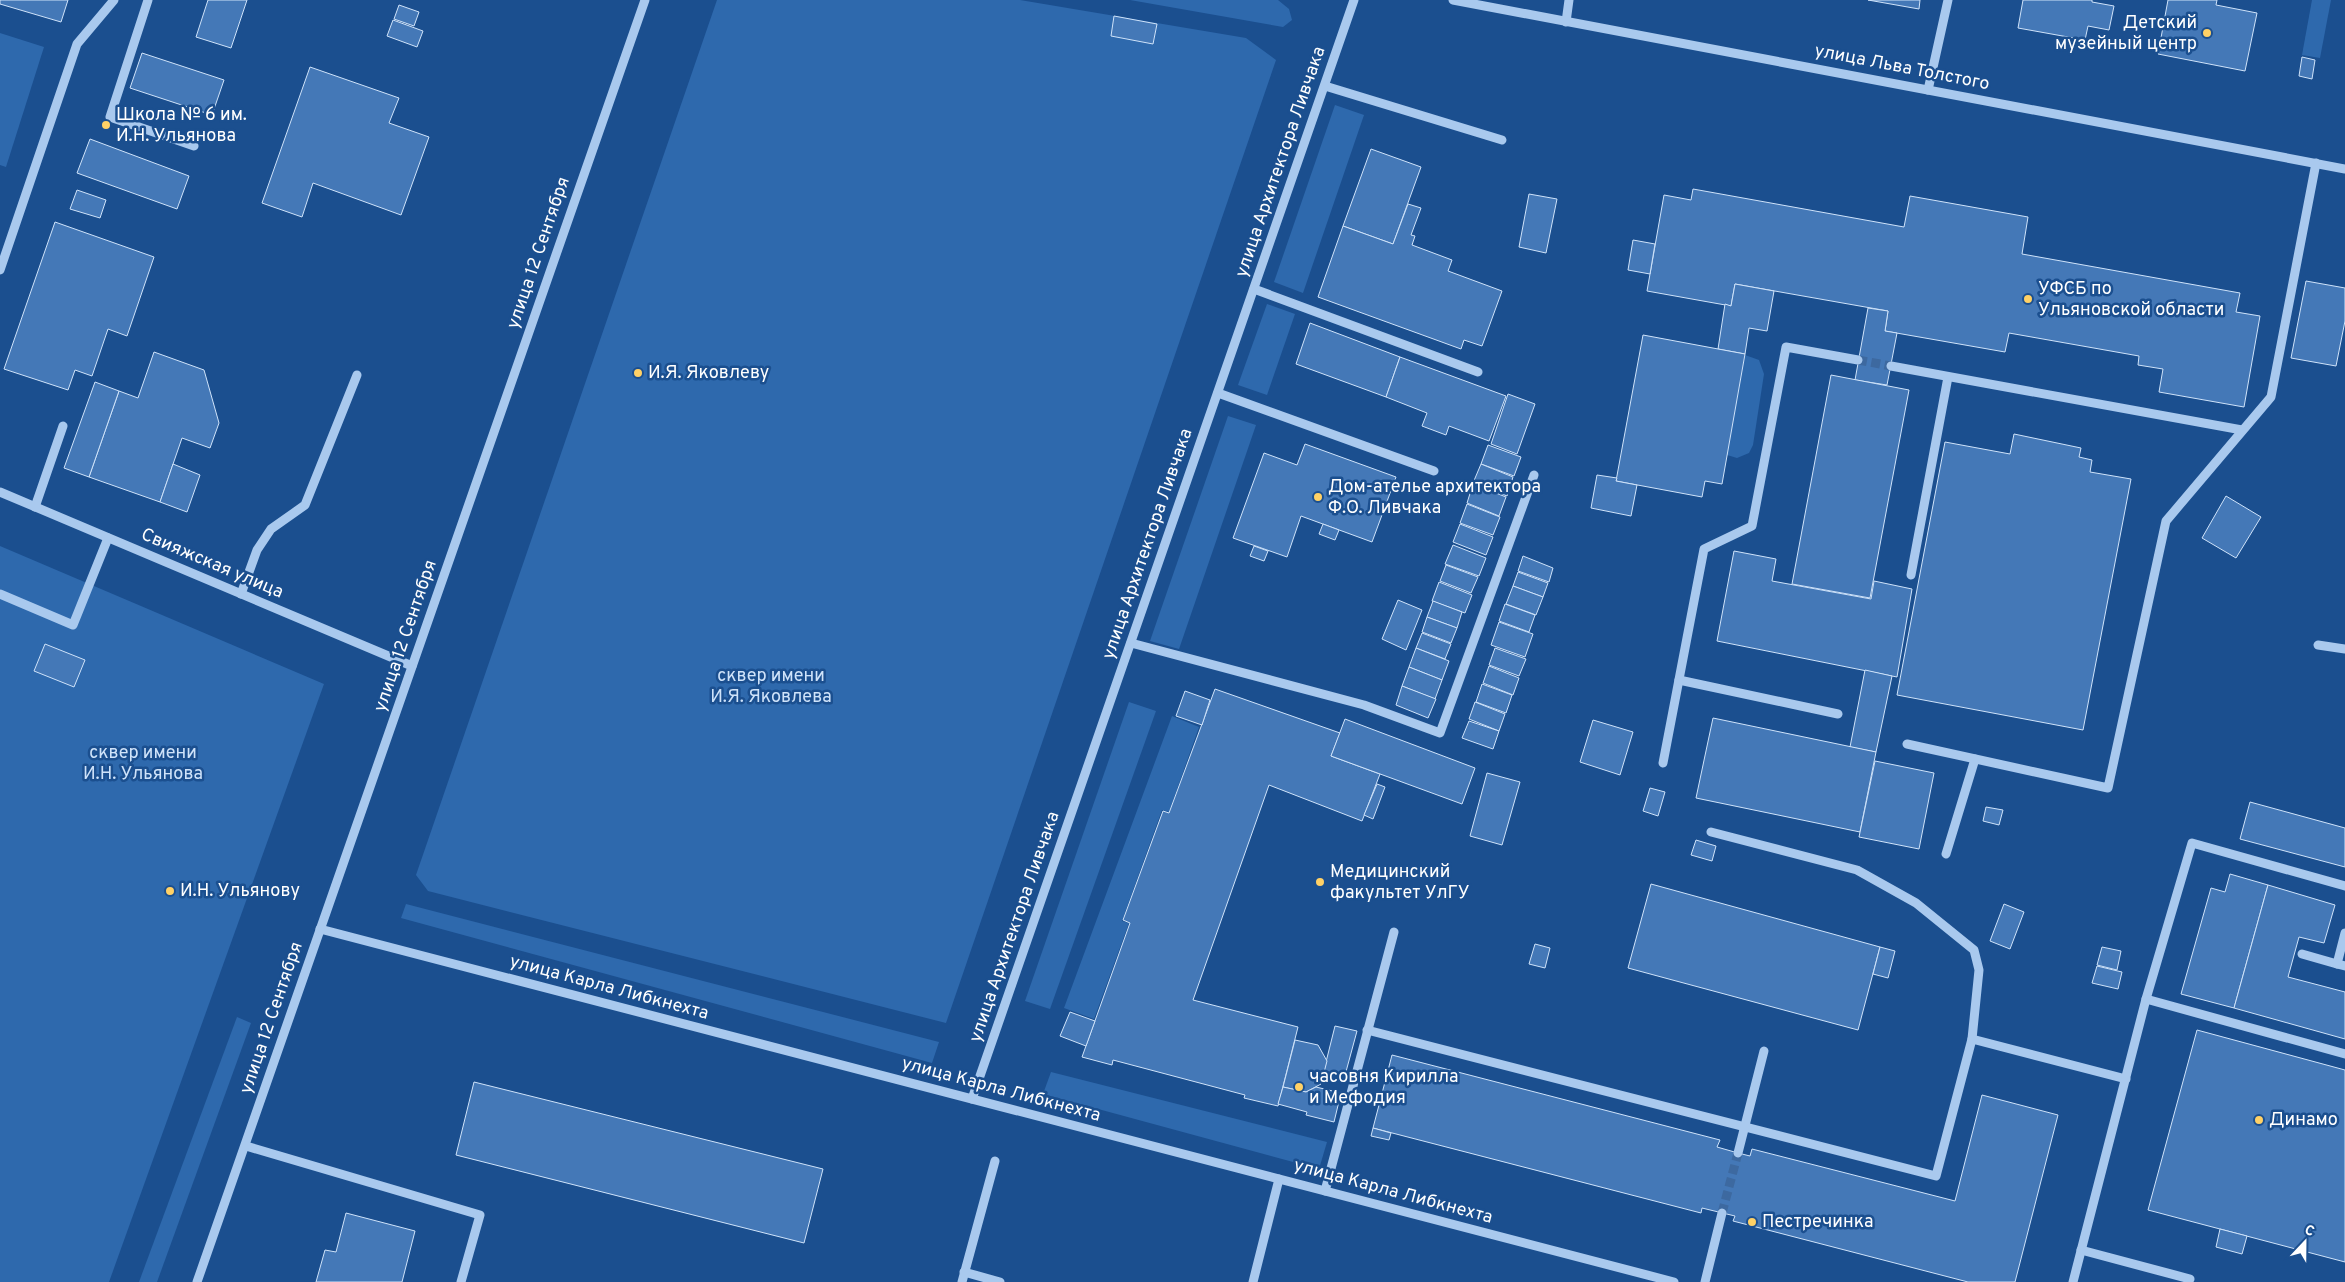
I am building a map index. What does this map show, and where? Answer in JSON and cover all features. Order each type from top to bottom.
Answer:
[{"type":"street","points":[[0,270],[77,44],[114,0]]},
{"type":"street","points":[[148,0],[110,117],[194,146]]},
{"type":"street","name":"улица 12 Сентября","points":[[198,1282],[645,0]]},
{"type":"street","name":"улица Архитектора Ливчака","points":[[972,1099],[1354,0]]},
{"type":"street","name":"улица Льва Толстого","points":[[1453,0],[2345,169]]},
{"type":"street","points":[[1566,22],[1570,0]]},
{"type":"street","points":[[1928,90],[1948,0]]},
{"type":"street","points":[[1325,86],[1502,140]]},
{"type":"street","points":[[1907,744],[2108,788],[2166,521],[2271,397],[2316,163]]},
{"type":"street","points":[[1254,289],[1478,372]]},
{"type":"street","points":[[1663,763],[1704,549],[1752,526],[1786,347],[1858,360]]},
{"type":"street","points":[[1891,366],[2242,430]]},
{"type":"street","points":[[241,594],[257,550],[271,529],[305,505],[357,375]]},
{"type":"street","points":[[1911,575],[1948,377]]},
{"type":"street","points":[[1218,393],[1434,471]]},
{"type":"street","points":[[35,506],[63,426]]},
{"type":"street","points":[[1131,643],[1364,705],[1440,733],[1534,475]]},
{"type":"street","name":"Свияжская улица","points":[[0,492],[412,666]]},
{"type":"street","points":[[0,594],[73,625],[108,538]]},
{"type":"street","points":[[2318,645],[2345,649]]},
{"type":"street","points":[[1679,680],[1838,714]]},
{"type":"street","points":[[1946,854],[1975,759]]},
{"type":"street","points":[[1367,1030],[1936,1176],[1972,1039],[1979,970],[1974,950],[1916,903],[1857,870],[1711,832]]},
{"type":"street","points":[[2073,1282],[2146,999],[2192,843],[2345,886]]},
{"type":"street","name":"улица Карла Либкнехта","points":[[320,929],[1674,1282]]},
{"type":"street","points":[[1325,1191],[1394,932]]},
{"type":"street","points":[[2302,954],[2341,965],[2345,933]]},
{"type":"street","points":[[2146,999],[2345,1054]]},
{"type":"street","points":[[1972,1039],[2126,1079]]},
{"type":"street","points":[[1738,1153],[1764,1051]]},
{"type":"street","points":[[246,1146],[480,1215],[461,1282]]},
{"type":"street","points":[[962,1282],[995,1161]]},
{"type":"street","points":[[1253,1282],[1279,1179]]},
{"type":"street","points":[[1704,1282],[1722,1214]]},
{"type":"street","points":[[2081,1250],[2190,1279]]},
{"type":"street","points":[[964,1272],[1000,1282]]},
{"type":"green space","name":"сквер имени И.Я. Яковлева","points":[[717,0],[1020,0],[1246,38],[1276,60],[946,1023],[428,891],[416,875]]},
{"type":"green space","points":[[1130,0],[1278,0],[1289,9],[1292,20],[1283,27]]},
{"type":"green space","points":[[2312,0],[2331,0],[2320,58],[2302,55]]},
{"type":"green space","points":[[0,33],[44,47],[6,167],[0,165]]},
{"type":"green space","points":[[1335,105],[1364,115],[1303,293],[1274,282]]},
{"type":"green space","points":[[1267,304],[1295,314],[1267,395],[1238,385]]},
{"type":"green space","points":[[1745,355],[1759,360],[1764,374],[1753,445],[1749,453],[1737,458],[1727,455]]},
{"type":"green space","points":[[1228,416],[1256,425],[1179,649],[1150,641]]},
{"type":"green space","name":"сквер имени И.Н. Ульянова","points":[[0,546],[324,684],[109,1282],[0,1282]]},
{"type":"green space","points":[[1129,702],[1156,711],[1050,1009],[1025,1001]]},
{"type":"green space","points":[[1172,716],[1199,727],[1169,812],[1162,810],[1122,921],[1129,923],[1094,1019],[1064,1008]]},
{"type":"green space","points":[[406,904],[939,1042],[932,1063],[401,918]]},
{"type":"green space","points":[[237,1017],[251,1023],[157,1282],[139,1282]]},
{"type":"green space","points":[[1051,1072],[1327,1142],[1319,1169],[1043,1094]]},
{"type":"building","points":[[0,0],[68,0],[61,22],[0,4]]},
{"type":"building","points":[[208,0],[247,0],[231,48],[196,37]]},
{"type":"building","points":[[1868,0],[1920,0],[1919,9]]},
{"type":"building","points":[[2023,0],[2092,0],[2092,2],[2114,6],[2109,30],[2088,26],[2085,40],[2018,28]]},
{"type":"building","name":"Детский музейный центр","points":[[2168,0],[2217,0],[2216,5],[2257,13],[2245,71],[2158,54]]},
{"type":"building","points":[[399,5],[419,12],[414,26],[394,19]]},
{"type":"building","points":[[1114,16],[1157,24],[1153,44],[1111,36]]},
{"type":"building","points":[[393,20],[423,31],[417,47],[387,36]]},
{"type":"building","points":[[142,53],[224,80],[212,115],[130,88]]},
{"type":"building","points":[[2302,57],[2315,60],[2312,79],[2299,76]]},
{"type":"building","points":[[310,67],[399,98],[389,123],[429,137],[401,215],[313,183],[302,217],[262,203]]},
{"type":"building","points":[[90,139],[189,176],[177,209],[77,173]]},
{"type":"building","points":[[1371,149],[1421,167],[1393,244],[1343,226]]},
{"type":"building","name":"УФСБ по Ульяновской области","points":[[1693,189],[1904,227],[1910,196],[2028,217],[2022,254],[2240,293],[2236,312],[2260,316],[2244,407],[2159,392],[2163,369],[2138,365],[2139,356],[2009,333],[2005,352],[1885,331],[1888,311],[1735,284],[1731,306],[1647,291],[1664,195],[1691,200]]},
{"type":"building","points":[[77,190],[106,200],[100,218],[70,209]]},
{"type":"building","points":[[1529,194],[1557,199],[1546,253],[1519,247]]},
{"type":"building","points":[[1408,204],[1421,208],[1411,235],[1415,236],[1412,245],[1452,260],[1448,271],[1502,291],[1482,346],[1464,340],[1461,349],[1318,297],[1343,226],[1393,244]]},
{"type":"building","points":[[55,222],[154,257],[127,336],[108,329],[92,376],[75,370],[68,390],[4,369]]},
{"type":"building","points":[[1633,240],[1655,244],[1650,274],[1628,270]]},
{"type":"building","points":[[2306,281],[2345,288],[2345,321],[2336,366],[2291,358]]},
{"type":"building","points":[[1735,284],[1774,291],[1767,331],[1749,328],[1745,354],[1718,349],[1725,304],[1731,306]]},
{"type":"building","points":[[1868,308],[1888,311],[1885,331],[1897,333],[1887,385],[1855,380]]},
{"type":"building","points":[[1310,323],[1400,357],[1386,397],[1296,364]]},
{"type":"building","points":[[1643,335],[1745,354],[1722,484],[1705,481],[1702,497],[1616,481]]},
{"type":"building","points":[[154,352],[204,370],[219,423],[210,448],[182,438],[160,502],[89,477],[119,391],[138,398]]},
{"type":"building","points":[[1400,357],[1506,396],[1489,441],[1449,426],[1446,435],[1422,426],[1427,413],[1386,397]]},
{"type":"building","points":[[1831,375],[1909,390],[1870,598],[1792,584]]},
{"type":"building","points":[[95,382],[119,391],[89,477],[64,468]]},
{"type":"building","points":[[1508,394],[1535,404],[1517,454],[1491,444]]},
{"type":"building","points":[[2014,434],[2081,448],[2079,457],[2092,460],[2090,472],[2131,479],[2083,730],[1897,695],[1945,442],[2010,454]]},
{"type":"building","name":"Дом-ателье архитектора Ф.О. Ливчака","points":[[1305,444],[1396,477],[1372,542],[1301,516],[1287,557],[1233,538],[1264,453],[1297,465]]},
{"type":"building","points":[[1488,445],[1521,457],[1514,476],[1481,464]]},
{"type":"building","points":[[173,464],[200,475],[187,512],[160,502]]},
{"type":"building","points":[[1481,464],[1513,477],[1507,496],[1473,483]]},
{"type":"building","points":[[1597,475],[1617,478],[1616,481],[1637,485],[1631,516],[1591,508]]},
{"type":"building","points":[[1473,484],[1506,497],[1499,516],[1467,503]]},
{"type":"building","points":[[2226,496],[2261,517],[2236,558],[2202,538]]},
{"type":"building","points":[[1467,504],[1500,517],[1493,535],[1460,523]]},
{"type":"building","points":[[1323,524],[1339,530],[1335,540],[1319,534]]},
{"type":"building","points":[[1460,524],[1493,537],[1486,555],[1453,542]]},
{"type":"building","points":[[1453,545],[1486,558],[1479,576],[1445,564]]},
{"type":"building","points":[[1254,546],[1268,551],[1264,561],[1250,556]]},
{"type":"building","points":[[1734,551],[1776,559],[1772,581],[1871,599],[1874,581],[1912,589],[1897,677],[1717,641]]},
{"type":"building","points":[[1523,556],[1553,568],[1549,582],[1518,571]]},
{"type":"building","points":[[1446,565],[1478,577],[1471,593],[1440,581]]},
{"type":"building","points":[[1518,572],[1548,583],[1543,597],[1513,586]]},
{"type":"building","points":[[1439,582],[1472,595],[1465,613],[1432,601]]},
{"type":"building","points":[[1513,586],[1543,597],[1536,615],[1506,604]]},
{"type":"building","points":[[1398,600],[1422,610],[1406,650],[1382,639]]},
{"type":"building","points":[[1433,601],[1462,612],[1457,628],[1427,617]]},
{"type":"building","points":[[1505,604],[1535,615],[1529,632],[1499,621]]},
{"type":"building","points":[[1427,617],[1457,628],[1451,643],[1422,632]]},
{"type":"building","points":[[1499,622],[1533,634],[1525,657],[1491,645]]},
{"type":"building","points":[[1422,633],[1451,644],[1445,659],[1416,648]]},
{"type":"building","points":[[45,644],[85,660],[74,687],[34,671]]},
{"type":"building","points":[[1416,648],[1449,661],[1442,680],[1409,667]]},
{"type":"building","points":[[1495,648],[1526,659],[1519,676],[1489,665]]},
{"type":"building","points":[[1489,666],[1519,678],[1513,695],[1483,683]]},
{"type":"building","points":[[1409,667],[1442,680],[1435,699],[1402,686]]},
{"type":"building","points":[[1865,670],[1892,676],[1876,752],[1850,747]]},
{"type":"building","points":[[1482,684],[1512,695],[1506,713],[1476,702]]},
{"type":"building","points":[[1402,686],[1436,699],[1428,718],[1396,705]]},
{"type":"building","points":[[1215,689],[1340,733],[1331,756],[1380,774],[1362,821],[1269,785],[1193,1000],[1298,1027],[1278,1106],[1244,1098],[1245,1095],[1113,1060],[1112,1065],[1082,1057],[1130,923],[1123,920],[1163,811],[1169,813]]},
{"type":"building","points":[[1185,691],[1210,700],[1202,725],[1176,716]]},
{"type":"building","points":[[1475,702],[1505,714],[1499,731],[1469,719]]},
{"type":"building","points":[[1713,718],[1876,752],[1860,832],[1696,798]]},
{"type":"building","points":[[1345,719],[1475,768],[1462,804],[1331,756]]},
{"type":"building","points":[[1593,720],[1633,732],[1620,775],[1580,762]]},
{"type":"building","points":[[1469,721],[1499,731],[1493,749],[1462,738]]},
{"type":"building","points":[[1875,761],[1934,773],[1919,849],[1859,837]]},
{"type":"building","points":[[1487,773],[1520,782],[1502,845],[1470,836]]},
{"type":"building","points":[[1377,784],[1385,787],[1373,819],[1364,815]]},
{"type":"building","points":[[1650,788],[1665,792],[1658,816],[1643,811]]},
{"type":"building","points":[[2250,802],[2345,828],[2345,867],[2240,839]]},
{"type":"building","points":[[1986,807],[2003,810],[1999,825],[1983,821]]},
{"type":"building","points":[[1696,840],[1716,846],[1712,861],[1691,855]]},
{"type":"building","points":[[2230,874],[2268,885],[2234,1008],[2181,994],[2211,888],[2225,892]]},
{"type":"building","points":[[1651,884],[1880,947],[1858,1030],[1628,968]]},
{"type":"building","points":[[2268,885],[2335,905],[2324,943],[2299,937],[2288,977],[2345,992],[2345,1039],[2234,1008]]},
{"type":"building","points":[[2004,904],[2024,912],[2010,949],[1990,941]]},
{"type":"building","points":[[1535,944],[1550,948],[1545,968],[1529,964]]},
{"type":"building","points":[[1880,947],[1895,951],[1888,978],[1873,974]]},
{"type":"building","points":[[2102,947],[2121,951],[2117,970],[2097,965]]},
{"type":"building","points":[[2097,966],[2122,972],[2118,989],[2092,983]]},
{"type":"building","points":[[1070,1012],[1095,1021],[1086,1046],[1060,1036]]},
{"type":"building","points":[[1335,1026],[1357,1031],[1344,1079],[1323,1074]]},
{"type":"building","name":"Динамо","points":[[2197,1030],[2345,1070],[2345,1262],[2148,1210]]},
{"type":"building","points":[[1295,1040],[1318,1045],[1327,1061],[1321,1084],[1306,1092],[1283,1087]]},
{"type":"building","points":[[1392,1055],[1720,1140],[1717,1147],[1738,1153],[1750,1156],[1752,1149],[1955,1201],[1982,1095],[2058,1115],[2015,1282],[1968,1282],[1733,1221],[1735,1216],[1702,1208],[1701,1213],[1373,1128]]},
{"type":"building","points":[[474,1082],[823,1169],[804,1243],[456,1155]]},
{"type":"building","points":[[1283,1087],[1306,1092],[1316,1087],[1341,1093],[1334,1122],[1306,1115],[1307,1112],[1278,1104]]},
{"type":"building","points":[[1373,1128],[1391,1133],[1389,1140],[1371,1136]]},
{"type":"building","points":[[346,1213],[415,1231],[402,1282],[316,1282],[325,1250],[336,1252]]},
{"type":"building","points":[[2220,1229],[2247,1236],[2242,1254],[2216,1247]]},
{"type":"tunnel","points":[[1858,360],[1891,366]]},
{"type":"tunnel","points":[[1722,1213],[1738,1153]]},
{"type":"place","name":"Детский музейный центр","points":[[2207,33]]},
{"type":"place","name":"Школа № 6 им. И.Н. Ульянова","points":[[106,125]]},
{"type":"place","name":"УФСБ по Ульяновской области","points":[[2028,299]]},
{"type":"place","name":"И.Я. Яковлеву","points":[[638,373]]},
{"type":"place","name":"Дом-ателье архитектора Ф.О. Ливчака","points":[[1318,497]]},
{"type":"place","name":"Медицинский факультет УлГУ","points":[[1320,882]]},
{"type":"place","name":"И.Н. Ульянову","points":[[170,891]]},
{"type":"place","name":"часовня Кирилла и Мефодия","points":[[1299,1087]]},
{"type":"place","name":"Динамо","points":[[2259,1120]]},
{"type":"place","name":"Пестречинка","points":[[1752,1222]]}]
